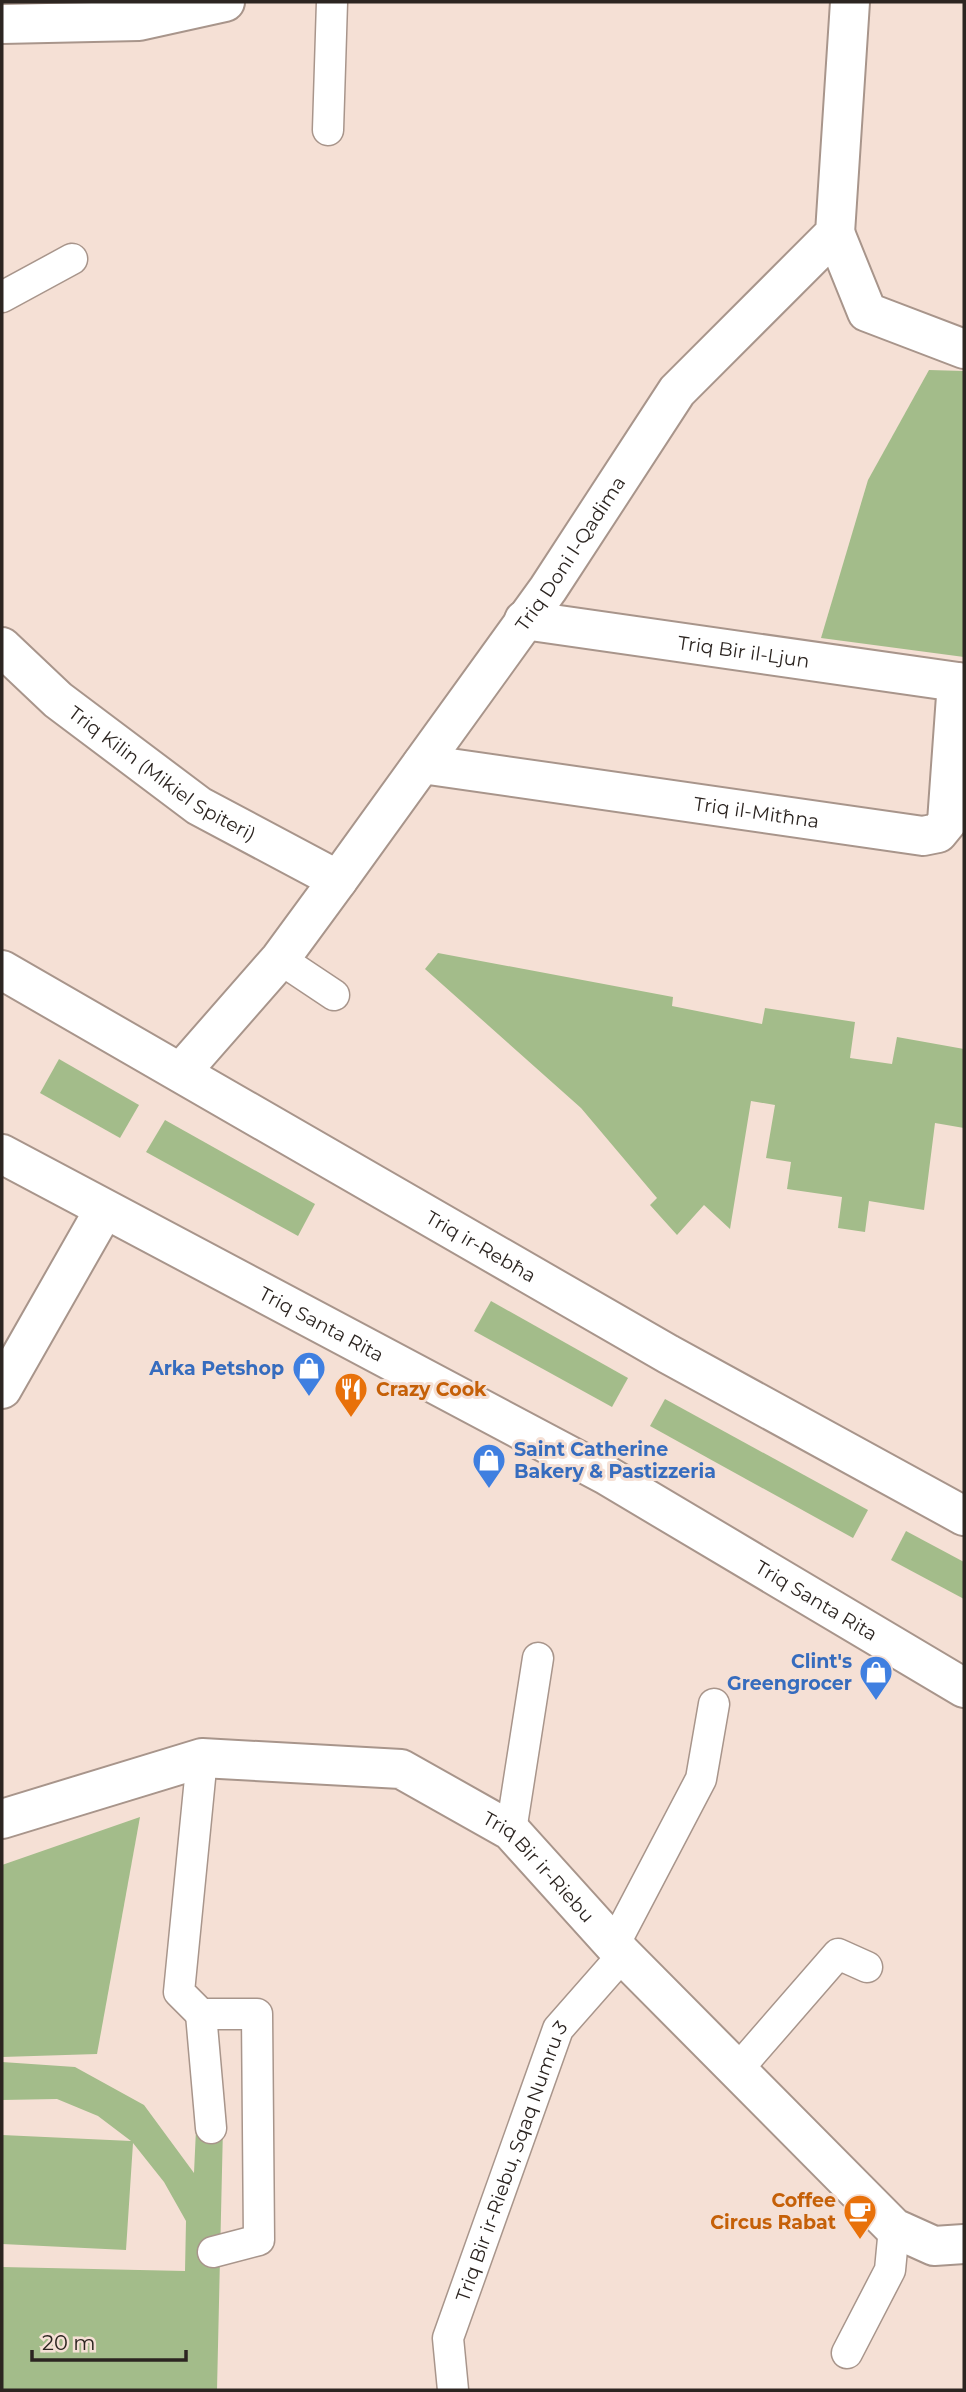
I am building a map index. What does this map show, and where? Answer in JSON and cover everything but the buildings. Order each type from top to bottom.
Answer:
[{"type":"street","points":[[2,24],[139,21],[225,2]]},
{"type":"street","points":[[850,2],[835,233],[867,312],[964,349]]},
{"type":"street","name":"Triq Doni l-Qadima","points":[[181,1072],[280,959],[338,880],[548,589],[677,391],[835,233]]},
{"type":"street","name":"Triq Bir il-Ljun","points":[[524,620],[961,682]]},
{"type":"street","name":"Triq Kilin (Mikiel Spiteri)","points":[[2,647],[58,700],[198,806],[338,880]]},
{"type":"street","name":"Triq il-Mitħna","points":[[422,764],[923,836],[938,833],[947,821],[961,682]]},
{"type":"street","name":"Triq ir-Rebħa","points":[[2,970],[668,1354],[964,1516]]},
{"type":"street","name":"Triq Santa Rita","points":[[2,1154],[606,1475],[964,1688]]},
{"type":"street","points":[[2,1389],[104,1210]]},
{"type":"street","name":"Triq Bir ir-Riebu","points":[[2,1819],[202,1758],[401,1769],[511,1831],[618,1950],[894,2228],[934,2246],[964,2244]]},
{"type":"lane","points":[[328,130],[332,2]]},
{"type":"lane","points":[[2,297],[72,259]]},
{"type":"lane","points":[[280,959],[334,995]]},
{"type":"lane","points":[[511,1831],[538,1658]]},
{"type":"lane","name":"Triq Bir ir-Riebu, Sqaq Numru 3","points":[[453,2390],[448,2338],[558,2029],[618,1950],[701,1779],[714,1704]]},
{"type":"lane","points":[[202,1758],[179,1992],[201,2014],[211,2128]]},
{"type":"lane","points":[[738,2069],[838,1954],[867,1967]]},
{"type":"lane","points":[[201,2014],[257,2014],[260,2240],[213,2252]]},
{"type":"lane","points":[[847,2353],[890,2270],[894,2228]]},
{"type":"green space","points":[[929,370],[964,371],[964,657],[821,638],[868,480]]},
{"type":"green space","points":[[438,953],[673,997],[672,1006],[762,1024],[765,1008],[855,1022],[850,1058],[892,1064],[897,1037],[964,1049],[964,1128],[935,1123],[924,1210],[869,1201],[865,1232],[838,1228],[842,1197],[787,1189],[791,1162],[766,1158],[775,1105],[751,1101],[730,1229],[704,1205],[677,1235],[650,1205],[657,1198],[581,1108],[425,969]]},
{"type":"green space","points":[[59,1059],[139,1105],[120,1138],[40,1093]]},
{"type":"green space","points":[[165,1120],[315,1204],[298,1236],[146,1152]]},
{"type":"green space","points":[[491,1301],[628,1378],[612,1407],[474,1331]]},
{"type":"green space","points":[[665,1399],[868,1510],[853,1538],[650,1426]]},
{"type":"green space","points":[[906,1531],[964,1562],[964,1599],[891,1560]]},
{"type":"green space","points":[[140,1817],[97,2054],[2,2057],[2,1865]]},
{"type":"green space","points":[[2,2062],[75,2067],[144,2105],[194,2173],[196,2129],[223,2127],[217,2390],[2,2390],[2,2267],[185,2271],[186,2221],[164,2182],[133,2143],[126,2250],[2,2244],[2,2135],[131,2141],[98,2116],[57,2099],[2,2100]]},
{"type":"place","name":"Arka Petshop","points":[[309,1398]]},
{"type":"place","name":"Crazy Cook","points":[[351,1419]]},
{"type":"place","name":"Saint Catherine Bakery & Pastizzeria","points":[[489,1490]]},
{"type":"place","name":"Clint's Greengrocer","points":[[876,1702]]},
{"type":"place","name":"Coffee Circus Rabat","points":[[860,2241]]}]
